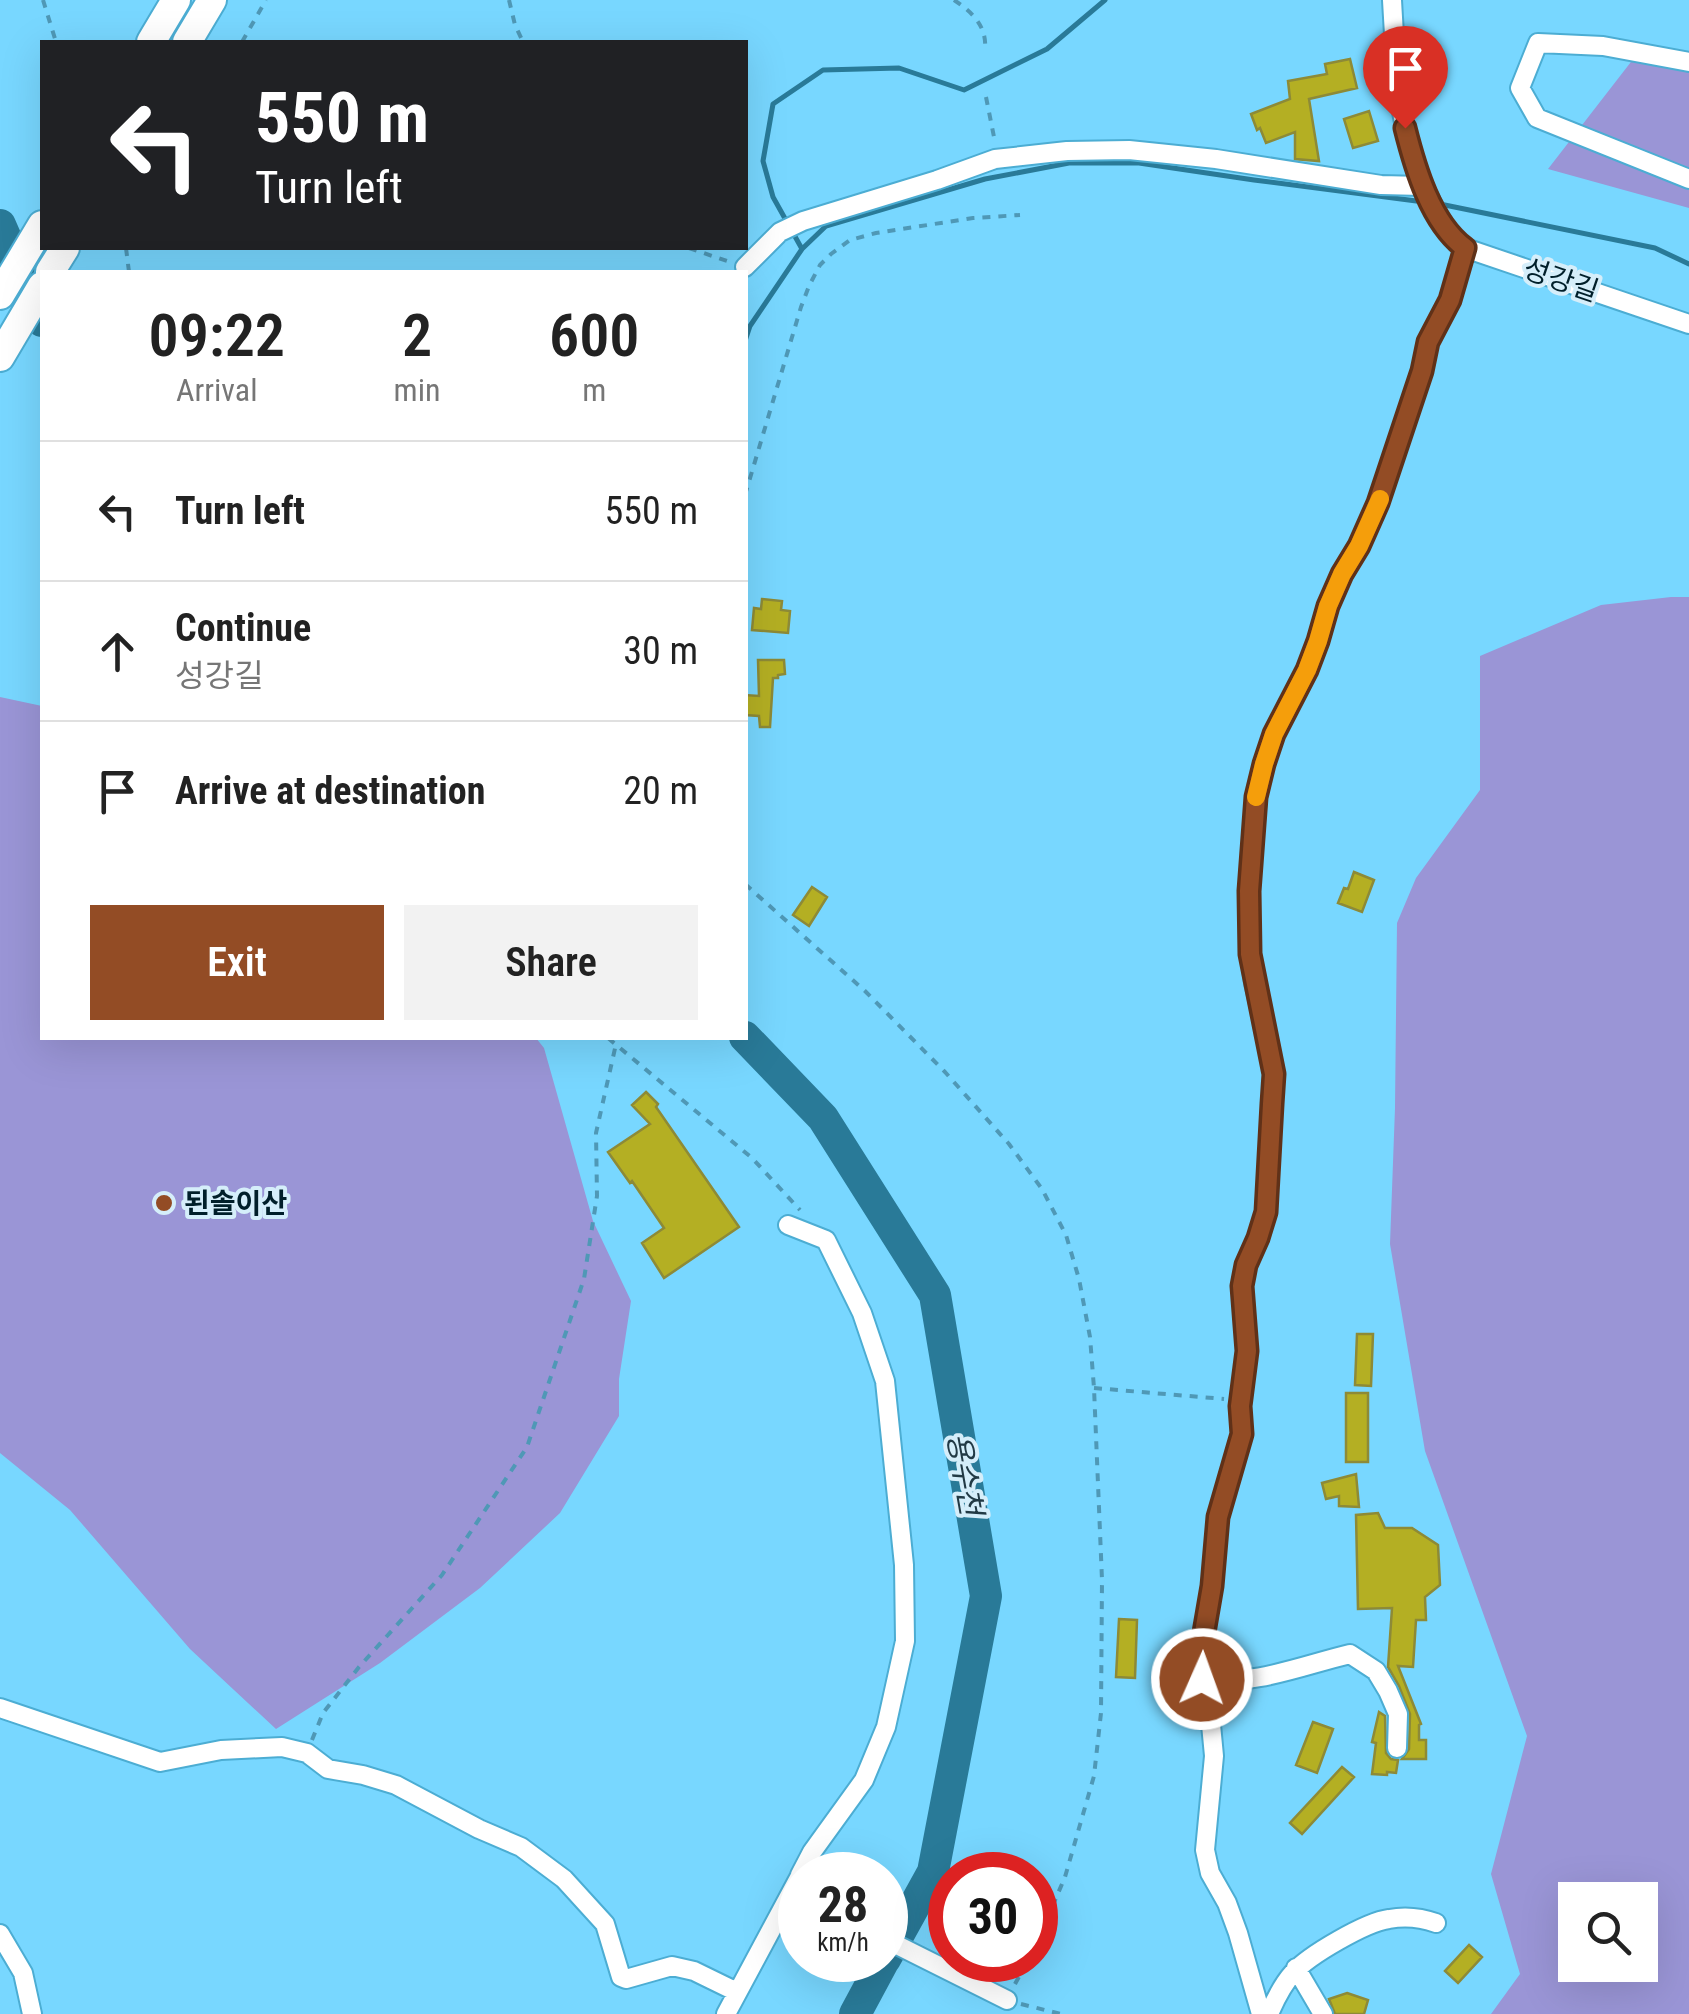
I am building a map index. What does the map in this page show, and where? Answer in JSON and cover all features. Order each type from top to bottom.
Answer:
[{"type":"highway","points":[[152,40],[176,0]]},
{"type":"highway","points":[[188,40],[212,0]]},
{"type":"highway","points":[[0,296],[40,228]]},
{"type":"highway","points":[[0,357],[40,289]]},
{"type":"street","points":[[745,267],[780,232],[804,220],[996,159],[1067,151],[1129,150],[1423,188],[1398,98],[1392,0]]},
{"type":"street","points":[[1689,62],[1603,46],[1538,43],[1520,88],[1537,118],[1689,179]]},
{"type":"street","name":"성강길","points":[[1423,188],[1442,222],[1465,248],[1689,324]]},
{"type":"street","points":[[1261,2014],[1238,1933],[1210,1873],[1205,1850],[1214,1756],[1201,1650],[1218,1517],[1242,1434],[1247,1351],[1242,1286],[1266,1212],[1274,1074],[1250,954],[1249,891],[1256,797],[1274,734],[1307,670],[1328,606],[1378,503],[1428,342],[1450,300],[1465,248]]},
{"type":"street","points":[[788,1225],[826,1240],[862,1313],[885,1381],[904,1565],[905,1641],[886,1727],[864,1780],[812,1852]]},
{"type":"street","points":[[1202,1679],[1261,1679],[1350,1654],[1376,1671],[1388,1690],[1398,1714],[1397,1748]]},
{"type":"street","points":[[0,1708],[160,1762],[222,1750],[282,1747],[307,1753],[328,1769],[396,1785],[521,1847],[564,1880],[605,1924],[621,1978],[672,1966],[694,1971],[738,1992]]},
{"type":"street","points":[[1269,2014],[1296,1968],[1366,1926],[1386,1919],[1409,1918],[1436,1923]]},
{"type":"street","points":[[726,2014],[778,1920]]},
{"type":"street","points":[[0,1934],[23,1973],[32,2014]]},
{"type":"street","points":[[908,1950],[1006,2000]]},
{"type":"street","points":[[1296,1968],[1323,2014]]},
{"type":"path","points":[[43,0],[55,40]]},
{"type":"path","points":[[243,40],[266,0]]},
{"type":"path","points":[[509,0],[522,40]]},
{"type":"path","points":[[954,0],[978,19],[986,38],[984,50]]},
{"type":"path","points":[[986,98],[995,132],[996,159]]},
{"type":"path","points":[[748,484],[805,296],[830,254],[850,240],[876,233],[1020,215]]},
{"type":"path","points":[[695,250],[745,267]]},
{"type":"path","points":[[748,887],[866,991],[1009,1144],[1042,1189],[1066,1235],[1080,1279],[1094,1388],[1102,1580],[1101,1713],[1094,1776],[1058,1893]]},
{"type":"path","points":[[611,1040],[752,1158],[801,1211]]},
{"type":"path","points":[[307,1753],[323,1713],[442,1576],[527,1446],[584,1279],[597,1196],[596,1133],[616,1044]]},
{"type":"path","points":[[1094,1388],[1241,1401]]},
{"type":"path","points":[[1006,2000],[1061,2014]]},
{"type":"shaded area","points":[[1689,56],[1689,208],[1548,169],[1634,58]]},
{"type":"shaded area","points":[[1689,597],[1689,2014],[1491,2014],[1520,1974],[1491,1874],[1527,1736],[1425,1451],[1390,1244],[1397,923],[1416,878],[1480,790],[1480,656],[1601,605]]},
{"type":"shaded area","points":[[0,697],[40,706],[40,1040],[538,1040],[544,1048],[593,1221],[631,1301],[619,1379],[619,1416],[560,1513],[480,1588],[380,1663],[276,1729],[190,1649],[70,1510],[0,1453]]},
{"type":"building","points":[[1350,59],[1357,88],[1309,99],[1319,161],[1295,159],[1295,132],[1266,143],[1251,114],[1290,99],[1288,81],[1327,74],[1325,64]]},
{"type":"building","points":[[1369,111],[1378,141],[1353,148],[1344,119]]},
{"type":"building","points":[[762,599],[782,601],[781,610],[790,611],[788,633],[752,630],[754,608],[761,609]]},
{"type":"building","points":[[758,660],[784,660],[785,674],[773,678],[770,727],[760,727],[759,716],[748,715],[748,695],[759,696]]},
{"type":"building","points":[[1354,872],[1374,880],[1362,912],[1338,903]]},
{"type":"building","points":[[812,887],[827,897],[809,926],[793,915]]},
{"type":"building","points":[[646,1092],[658,1104],[656,1107],[739,1227],[664,1278],[642,1243],[664,1228],[608,1152],[650,1124],[632,1105]]},
{"type":"building","points":[[1357,1334],[1373,1334],[1371,1386],[1355,1385]]},
{"type":"building","points":[[1346,1393],[1368,1393],[1368,1462],[1346,1462]]},
{"type":"building","points":[[1356,1474],[1359,1507],[1339,1506],[1339,1496],[1326,1499],[1322,1483]]},
{"type":"building","points":[[1378,1513],[1385,1528],[1412,1528],[1438,1545],[1440,1585],[1425,1597],[1426,1620],[1416,1620],[1413,1667],[1398,1666],[1421,1724],[1419,1740],[1426,1740],[1426,1759],[1402,1759],[1409,1749],[1410,1714],[1388,1667],[1392,1608],[1358,1609],[1356,1515]]},
{"type":"building","points":[[1119,1619],[1137,1620],[1135,1678],[1116,1677]]},
{"type":"building","points":[[1379,1712],[1385,1716],[1386,1753],[1398,1760],[1396,1773],[1387,1775],[1372,1774],[1376,1743],[1372,1742]]},
{"type":"building","points":[[1313,1722],[1333,1729],[1317,1773],[1296,1765]]},
{"type":"building","points":[[1342,1767],[1354,1777],[1302,1834],[1290,1823]]},
{"type":"building","points":[[1469,1945],[1482,1957],[1458,1983],[1445,1971]]},
{"type":"building","points":[[1347,1993],[1368,2000],[1364,2014],[1335,2014],[1329,1999]]},
{"type":"waterway","points":[[748,332],[802,249],[773,197],[763,161],[773,104],[823,70],[899,68],[964,90],[1047,49],[1105,0]]},
{"type":"waterway","points":[[802,249],[826,226],[985,179],[1069,163],[1139,163],[1424,202]]},
{"type":"waterway","points":[[1435,203],[1655,248],[1689,264]]},
{"type":"waterway","name":"용수천","points":[[0,225],[40,316]]},
{"type":"waterway","name":"용수천","points":[[748,1040],[823,1118],[935,1295],[986,1596],[933,1872],[908,1917]]},
{"type":"waterway","name":"용수천","points":[[855,2014],[872,1982]]},
{"type":"slow traffic","points":[[1256,797],[1274,734],[1307,670],[1342,574],[1380,499]]},
{"type":"place","name":"된솔이산","points":[[164,1203]]},
{"type":"route","points":[[1202,1679],[1201,1650],[1218,1517],[1242,1434],[1240,1406],[1247,1351],[1242,1286],[1266,1212],[1274,1074],[1250,954],[1249,891],[1256,797],[1274,734],[1307,670],[1328,606],[1378,503],[1428,342],[1450,300],[1465,248],[1442,222],[1422,186],[1405,128]]}]
